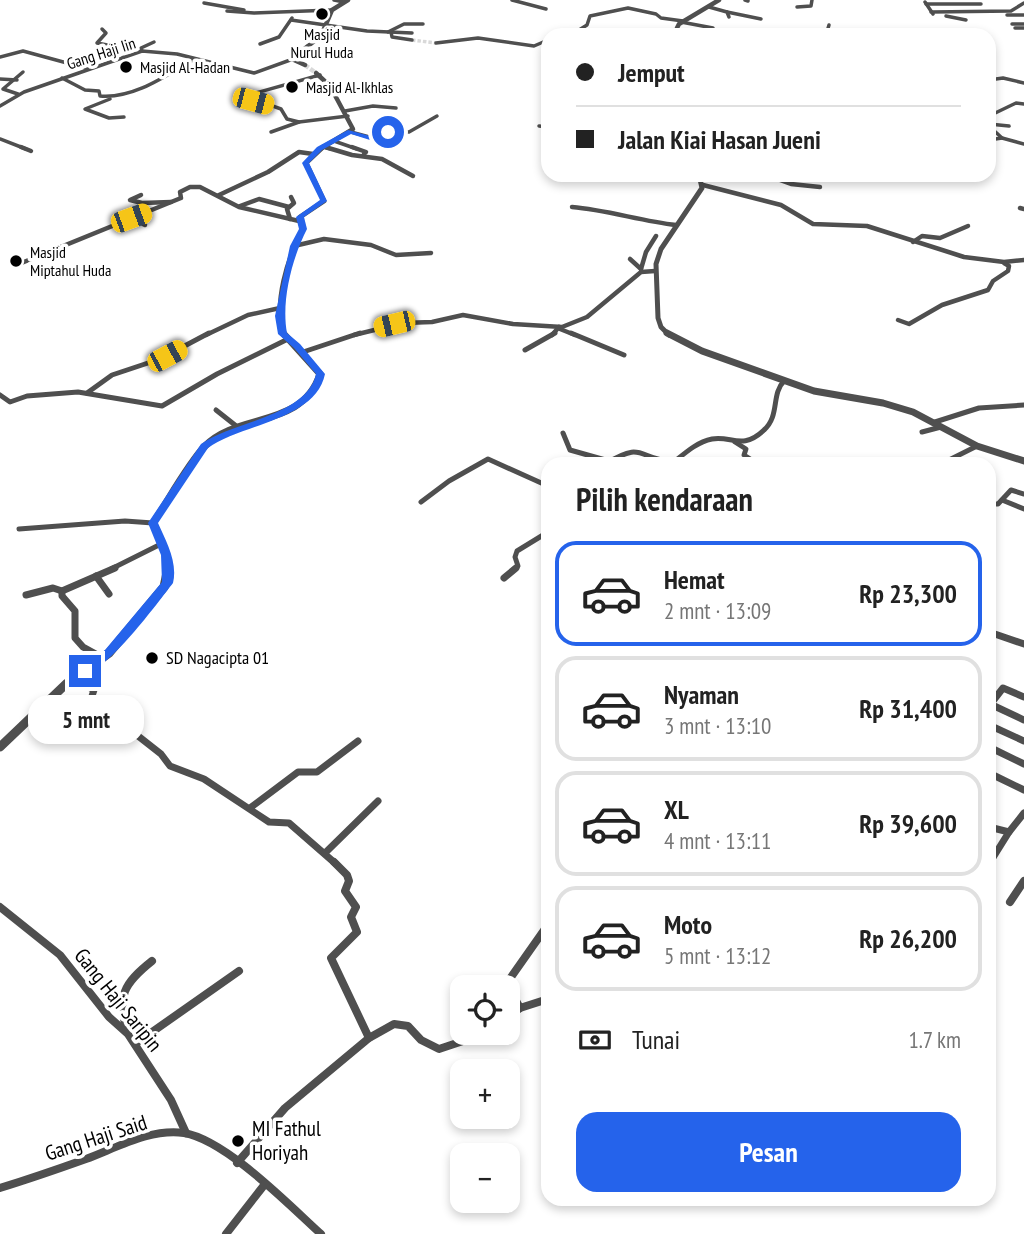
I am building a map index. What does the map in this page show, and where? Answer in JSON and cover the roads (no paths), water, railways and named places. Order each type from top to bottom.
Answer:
[{"type":"street","points":[[334,0],[346,1]]},
{"type":"street","points":[[512,0],[546,9]]},
{"type":"street","points":[[677,28],[682,21],[711,8],[719,0]]},
{"type":"street","points":[[797,7],[811,6],[812,0]]},
{"type":"street","points":[[939,0],[962,0],[989,8]]},
{"type":"street","points":[[305,65],[293,59],[321,36],[332,10],[346,1]]},
{"type":"street","points":[[204,3],[249,12]]},
{"type":"street","points":[[928,7],[978,6]]},
{"type":"street","points":[[928,7],[946,16],[964,20],[972,16],[978,6]]},
{"type":"street","points":[[928,7],[978,6],[1011,11],[1024,16]]},
{"type":"street","points":[[227,11],[295,12],[305,8],[332,10]]},
{"type":"street","points":[[582,28],[587,25],[590,16],[628,8],[709,28]]},
{"type":"street","points":[[711,8],[761,19]]},
{"type":"street","points":[[1011,11],[1017,8],[1024,16]]},
{"type":"street","points":[[260,44],[279,37],[295,12]]},
{"type":"street","points":[[727,12],[729,18]]},
{"type":"street","points":[[1007,15],[1024,16]]},
{"type":"street","points":[[946,16],[972,16]]},
{"type":"street","points":[[1017,19],[1024,16]]},
{"type":"street","points":[[1012,23],[1024,16]]},
{"type":"street","points":[[1015,28],[1024,16]]},
{"type":"street","points":[[291,20],[412,33]]},
{"type":"street","points":[[389,32],[404,24],[423,24]]},
{"type":"street","points":[[102,29],[106,33],[97,43],[141,52],[141,48],[154,42]]},
{"type":"street","points":[[389,32],[392,37],[412,40]]},
{"type":"street","points":[[436,43],[445,44],[474,38],[535,46],[541,43]]},
{"type":"street","points":[[0,57],[26,52],[89,69]]},
{"type":"street","name":"Gang Haji Iin","points":[[0,106],[18,94],[141,52],[177,54],[254,73],[293,59]]},
{"type":"street","points":[[124,117],[102,117],[85,109],[172,74],[195,58]]},
{"type":"street","points":[[18,94],[3,90],[23,72]]},
{"type":"street","points":[[299,122],[287,118],[281,110],[245,96],[318,74],[330,86],[353,126],[351,132],[313,154],[306,164],[324,201],[302,215],[299,221]]},
{"type":"street","points":[[62,78],[85,90],[99,91],[100,96],[112,98]]},
{"type":"street","points":[[0,79],[17,80]]},
{"type":"street","points":[[996,79],[1024,83]]},
{"type":"street","points":[[996,113],[1014,104],[1024,104]]},
{"type":"street","points":[[271,132],[299,122],[373,106],[396,108]]},
{"type":"street","points":[[351,132],[370,138],[391,131],[409,132],[437,116]]},
{"type":"street","points":[[996,125],[1009,126]]},
{"type":"street","points":[[996,132],[1002,138]]},
{"type":"street","points":[[996,138],[1024,144]]},
{"type":"street","points":[[0,139],[31,151]]},
{"type":"street","points":[[334,141],[366,152],[362,155]]},
{"type":"street","points":[[324,147],[386,160],[413,176]]},
{"type":"street","points":[[218,195],[268,172],[299,152],[313,154]]},
{"type":"street","points":[[700,182],[659,253],[655,271],[658,318],[661,327],[670,336],[702,351],[821,393],[896,406],[976,446],[1024,461]]},
{"type":"street","points":[[706,182],[730,193],[779,204],[813,224],[863,226],[969,257],[1011,264],[1024,260]]},
{"type":"street","points":[[785,182],[820,187]]},
{"type":"street","points":[[19,264],[94,237],[131,218],[183,197],[180,192],[191,187],[200,187],[239,206],[299,221]]},
{"type":"street","points":[[141,195],[130,200],[143,205],[161,200],[171,202]]},
{"type":"street","points":[[239,206],[259,200],[289,206],[294,203],[291,197]]},
{"type":"street","points":[[289,206],[290,219]]},
{"type":"street","points":[[572,207],[603,210],[633,219],[676,225]]},
{"type":"street","points":[[131,218],[145,225]]},
{"type":"street","points":[[153,523],[205,446],[214,439],[269,419],[312,393],[321,376],[303,352],[281,332],[280,308],[295,244],[303,229],[299,221]]},
{"type":"street","points":[[913,242],[922,236],[940,238],[968,226]]},
{"type":"street","points":[[525,351],[560,328],[585,319],[641,270],[645,254],[656,236]]},
{"type":"street","points":[[295,244],[324,239],[372,245],[396,256],[431,253]]},
{"type":"street","points":[[630,259],[641,270],[655,271]]},
{"type":"street","points":[[898,320],[909,324],[942,305],[988,290],[993,281],[1008,271],[1011,264]]},
{"type":"street","points":[[87,393],[108,375],[159,360],[256,310],[280,308]]},
{"type":"street","points":[[303,352],[370,330],[463,315],[509,324],[560,328],[624,355]]},
{"type":"street","points":[[1,398],[10,402],[39,394],[87,393],[162,406],[217,374],[288,339]]},
{"type":"street","points":[[735,442],[768,430],[778,398],[777,388],[784,381]]},
{"type":"street","points":[[922,432],[979,408],[1024,405]]},
{"type":"street","points":[[216,411],[221,418],[234,423],[240,429]]},
{"type":"street","points":[[564,433],[570,450],[592,457]]},
{"type":"street","points":[[679,457],[713,438],[735,442],[746,449],[746,457]]},
{"type":"street","points":[[955,457],[976,446]]},
{"type":"street","points":[[614,457],[634,449],[652,457]]},
{"type":"street","points":[[421,502],[449,481],[488,459],[541,483]]},
{"type":"street","points":[[996,504],[1011,490],[1024,494]]},
{"type":"street","points":[[1002,500],[1024,509]]},
{"type":"street","points":[[19,529],[125,522],[153,523]]},
{"type":"street","points":[[0,747],[73,679],[103,658],[167,583],[169,569],[163,543],[153,523]]},
{"type":"street","points":[[504,578],[518,566],[515,556],[517,551],[541,536]]},
{"type":"street","points":[[62,592],[74,583],[96,576],[163,543]]},
{"type":"street","points":[[96,576],[109,594]]},
{"type":"street","points":[[26,595],[50,588],[62,592]]},
{"type":"street","points":[[62,592],[62,596],[75,611],[75,638],[83,647],[103,658]]},
{"type":"street","points":[[996,634],[1024,644]]},
{"type":"street","points":[[73,679],[94,690],[91,699],[161,754],[170,766],[204,779],[271,822],[289,823],[325,853],[348,877],[345,891],[356,905],[351,919],[358,929],[354,936],[331,955],[331,960],[369,1038]]},
{"type":"street","points":[[996,697],[1003,688],[1024,697]]},
{"type":"street","points":[[996,708],[1024,720]]},
{"type":"street","points":[[996,728],[1024,741]]},
{"type":"street","points":[[250,808],[298,772],[317,772],[358,741]]},
{"type":"street","points":[[996,750],[1024,764]]},
{"type":"street","points":[[996,776],[1024,790]]},
{"type":"street","points":[[325,853],[379,801]]},
{"type":"street","points":[[996,852],[1023,816]]},
{"type":"street","points":[[996,829],[1009,832]]},
{"type":"street","points":[[1010,902],[1024,881]]},
{"type":"street","name":"Gang Haji Saripin","points":[[0,906],[60,955],[109,1017],[128,1034],[171,1100],[186,1133]]},
{"type":"street","points":[[512,975],[541,934]]},
{"type":"street","points":[[128,1034],[121,995],[127,981],[152,961]]},
{"type":"street","points":[[135,1044],[239,971]]},
{"type":"street","points":[[520,1008],[541,1001]]},
{"type":"street","points":[[237,1163],[285,1108],[369,1038],[401,1023],[408,1026],[423,1044],[437,1050],[454,1045]]},
{"type":"street","name":"Gang Haji Said","points":[[0,1188],[142,1139],[167,1133],[186,1133]]},
{"type":"street","points":[[186,1133],[219,1148],[265,1184],[321,1234]]},
{"type":"street","points":[[226,1234],[265,1184]]},
{"type":"tunnel","points":[[412,40],[436,43]]},
{"type":"tunnel","points":[[305,65],[316,73]]},
{"type":"place","name":"Masjid Nurul Huda","points":[[322,14]]},
{"type":"place","name":"Masjid Al-Hadan","points":[[126,67]]},
{"type":"place","name":"Masjid Al-Ikhlas","points":[[292,87]]},
{"type":"place","name":"Masjid Miptahul Huda","points":[[16,261]]},
{"type":"place","name":"SD Nagacipta 01","points":[[152,658]]},
{"type":"place","name":"MI Fathul Horiyah","points":[[238,1141]]}]
